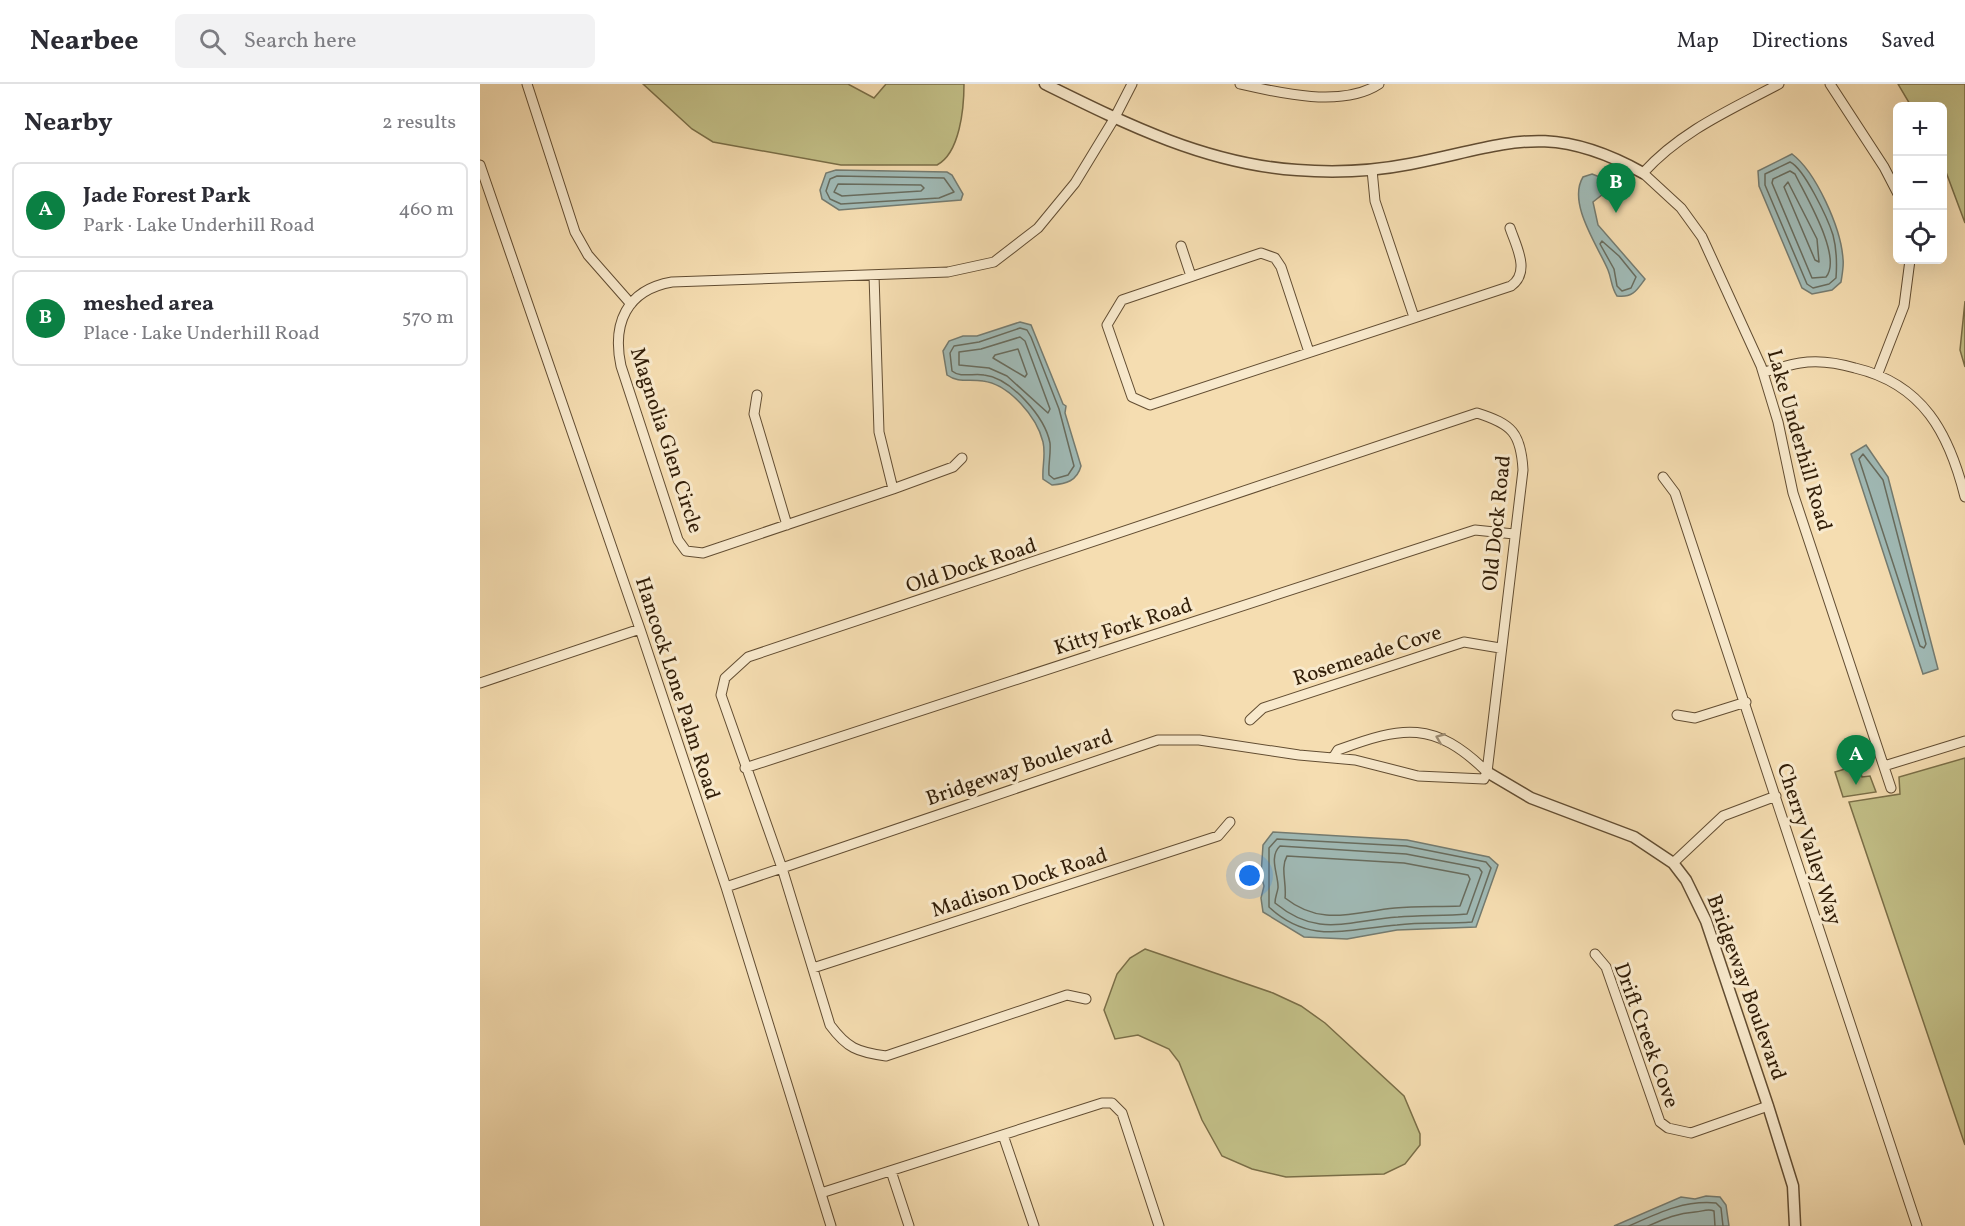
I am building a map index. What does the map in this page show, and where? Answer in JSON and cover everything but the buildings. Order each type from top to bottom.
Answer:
[{"type":"street","points":[[527,84],[575,232],[588,255],[631,304]]},
{"type":"street","name":"Lake Underhill Road","points":[[1046,84],[1114,119],[1184,148],[1244,164],[1298,170],[1372,170],[1415,163],[1495,144],[1528,140],[1582,147],[1620,160],[1643,172],[1681,208],[1702,237],[1715,259],[1733,309],[1764,372],[1778,422],[1793,493],[1891,788]]},
{"type":"street","name":"Magnolia Glen Circle","points":[[962,458],[953,467],[787,525],[703,553],[686,551],[678,540],[616,345],[620,322],[640,294],[655,285],[672,282],[948,272],[994,262],[1038,228],[1075,183],[1114,119],[1132,84]]},
{"type":"street","points":[[1240,84],[1289,93],[1347,96],[1362,94],[1378,84]]},
{"type":"street","points":[[1643,172],[1669,146],[1688,132],[1779,84]]},
{"type":"street","points":[[1830,84],[1893,184]]},
{"type":"street","name":"Hancock Lone Palm Road","points":[[480,165],[640,629],[726,887],[831,1226]]},
{"type":"street","points":[[1372,170],[1375,201],[1414,317]]},
{"type":"street","points":[[1309,352],[1281,267],[1275,258],[1262,253],[1122,300],[1107,325],[1132,397],[1150,405],[1309,352],[1414,317],[1516,282],[1522,266],[1510,228]]},
{"type":"street","points":[[1181,246],[1191,276]]},
{"type":"street","points":[[1878,373],[1904,306],[1909,264]]},
{"type":"street","points":[[874,275],[879,432],[893,489]]},
{"type":"street","points":[[1764,372],[1801,363],[1837,363],[1878,373],[1911,395],[1934,420],[1952,452],[1965,497]]},
{"type":"street","points":[[757,395],[754,414],[787,525]]},
{"type":"street","name":"Old Dock Road","points":[[1086,999],[1067,995],[886,1056],[865,1053],[844,1044],[830,1025],[782,868],[745,768],[721,694],[725,678],[748,657],[1477,413],[1496,419],[1514,432],[1521,446],[1523,470],[1500,648],[1488,772]]},
{"type":"street","name":"Cherry Valley Way","points":[[1663,477],[1675,493],[1746,702],[1917,1226]]},
{"type":"street","name":"Kitty Fork Road","points":[[745,768],[1475,530],[1514,534]]},
{"type":"street","points":[[480,682],[640,629]]},
{"type":"street","name":"Rosemeade Cove","points":[[1250,720],[1263,708],[1464,642],[1500,648]]},
{"type":"street","points":[[1677,715],[1695,718],[1746,702]]},
{"type":"street","name":"Bridgeway Boulevard","points":[[1333,758],[1338,750],[1373,738],[1399,732],[1424,732],[1455,744],[1488,772],[1531,798],[1635,837],[1673,863],[1696,898],[1706,921],[1793,1186],[1795,1226]]},
{"type":"street","name":"Bridgeway Boulevard","points":[[726,887],[1158,740],[1200,740],[1355,760],[1418,776],[1484,779],[1488,772]]},
{"type":"street","points":[[1884,766],[1965,741]]},
{"type":"street","points":[[1673,863],[1723,816],[1776,796]]},
{"type":"street","name":"Madison Dock Road","points":[[813,968],[1218,836],[1230,822]]},
{"type":"street","name":"Drift Creek Cove","points":[[1595,954],[1606,967],[1660,1122],[1668,1128],[1691,1133],[1768,1106]]},
{"type":"street","points":[[821,1193],[1102,1103],[1112,1103],[1122,1113],[1159,1226]]},
{"type":"street","points":[[1003,1135],[1034,1226]]},
{"type":"street","points":[[891,1171],[909,1226]]},
{"type":"shaded area","points":[[643,84],[848,84],[874,98],[886,84],[964,84],[962,117],[956,140],[945,159],[937,165],[841,165],[713,142],[692,129]]},
{"type":"shaded area","points":[[1898,84],[1965,84],[1965,223],[1947,175],[1947,102],[1909,102]]},
{"type":"shaded area","points":[[1965,301],[1965,367],[1960,350]]},
{"type":"shaded area","points":[[1965,758],[1965,1145],[1849,802],[1900,794],[1899,777]]},
{"type":"shaded area","points":[[1858,765],[1862,777],[1870,776],[1876,792],[1843,797],[1835,772]]},
{"type":"shaded area","points":[[1145,949],[1273,993],[1301,1006],[1325,1023],[1404,1096],[1420,1134],[1420,1145],[1405,1164],[1384,1174],[1286,1177],[1252,1169],[1222,1156],[1202,1120],[1179,1062],[1169,1049],[1138,1035],[1115,1039],[1104,1010],[1117,974],[1130,958]]},
{"type":"water","points":[[1792,154],[1801,162],[1818,187],[1838,232],[1843,268],[1841,282],[1832,290],[1812,294],[1802,288],[1759,186],[1758,171]]},
{"type":"water","points":[[836,170],[947,172],[952,175],[963,194],[961,200],[839,210],[822,199],[820,190],[826,173]]},
{"type":"water","points":[[1592,174],[1605,179],[1607,185],[1601,188],[1603,194],[1593,202],[1598,225],[1645,279],[1637,290],[1627,296],[1617,296],[1615,293],[1608,270],[1581,212],[1579,187],[1583,177]]},
{"type":"water","points":[[1020,322],[1031,325],[1063,404],[1066,406],[1065,413],[1081,466],[1074,478],[1062,484],[1052,485],[1043,479],[1044,447],[1040,432],[1035,422],[1012,395],[993,383],[960,380],[947,375],[943,351],[949,341],[963,336],[977,336]]},
{"type":"water","points":[[1866,445],[1888,477],[1938,669],[1923,674],[1851,454]]},
{"type":"water","points":[[1273,832],[1407,840],[1489,857],[1498,865],[1476,927],[1397,930],[1347,939],[1304,937],[1263,912],[1261,898],[1264,886],[1261,875],[1263,845]]},
{"type":"water","points":[[1706,1196],[1720,1197],[1726,1205],[1729,1226],[1614,1226],[1681,1197],[1695,1199]]},
{"type":"place","name":"meshed area","points":[[1616,213]]},
{"type":"place","name":"Jade Forest Park","points":[[1856,785]]}]
